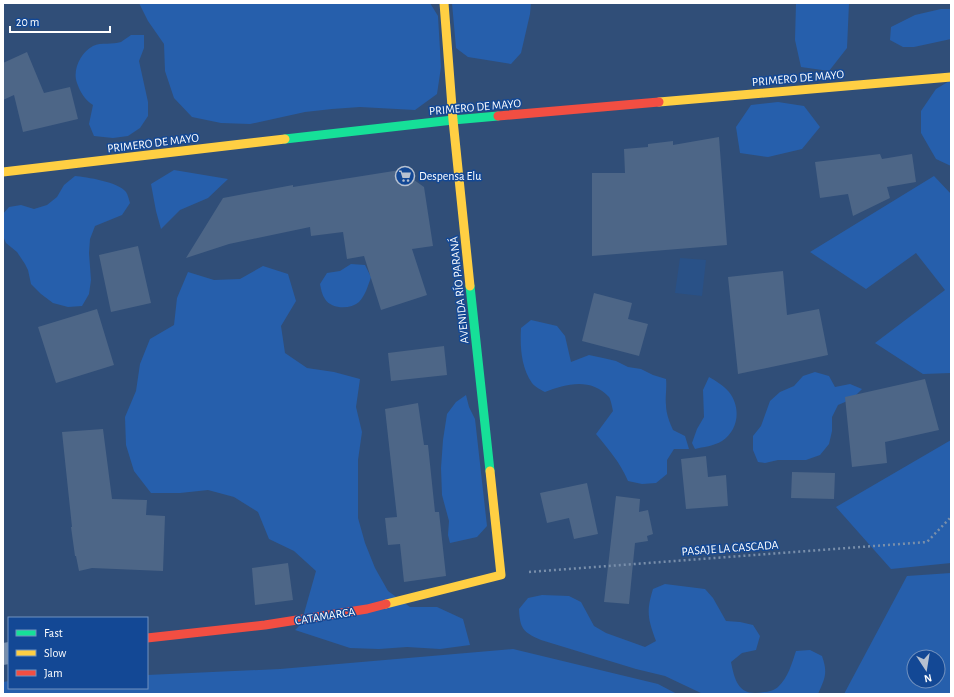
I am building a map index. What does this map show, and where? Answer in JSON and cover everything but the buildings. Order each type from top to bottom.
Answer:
[{"type":"street","name":"AVENIDA RÍO PARANÁ","points":[[444,3],[454,120],[500,575]]},
{"type":"street","name":"PRIMERO DE MAYO","points":[[3,172],[454,120],[951,77]]},
{"type":"street","name":"CATAMARCA","points":[[148,638],[265,625],[367,609],[500,575]]},
{"type":"path","name":"PASAJE LA CASCADA","points":[[500,575],[927,542],[951,517]]},
{"type":"shaded area","points":[[139,3],[430,3],[438,16],[441,67],[437,94],[415,110],[360,107],[332,109],[305,112],[250,124],[221,123],[192,117],[174,98],[165,71],[164,44],[148,21]]},
{"type":"shaded area","points":[[452,3],[531,3],[521,53],[511,64],[468,57],[456,48]]},
{"type":"shaded area","points":[[796,3],[849,3],[847,48],[829,71],[801,67],[795,40]]},
{"type":"shaded area","points":[[941,9],[951,9],[951,39],[914,47],[903,47],[890,40],[891,27],[915,15]]},
{"type":"shaded area","points":[[131,35],[144,35],[144,48],[139,61],[148,102],[148,116],[140,128],[128,136],[113,138],[94,136],[89,124],[93,105],[81,93],[78,86],[76,78],[77,67],[81,57],[93,46],[121,42]]},
{"type":"shaded area","points":[[951,80],[951,166],[936,159],[921,133],[921,111],[936,89]]},
{"type":"shaded area","points":[[778,102],[804,106],[820,127],[802,149],[768,157],[740,153],[736,127],[751,105]]},
{"type":"shaded area","points":[[174,170],[228,179],[208,198],[180,210],[161,229],[151,184]]},
{"type":"shaded area","points":[[75,176],[117,185],[126,192],[130,203],[122,215],[95,226],[90,239],[89,253],[91,280],[89,294],[82,306],[68,307],[53,303],[31,284],[25,264],[17,252],[6,243],[3,236],[3,214],[9,207],[21,205],[34,209],[47,205],[57,197],[64,185]]},
{"type":"shaded area","points":[[934,176],[951,194],[951,373],[923,374],[875,343],[945,290],[916,253],[866,289],[810,252]]},
{"type":"shaded area","points":[[680,258],[706,260],[702,296],[675,293]]},
{"type":"shaded area","points":[[351,264],[365,265],[371,277],[365,294],[355,305],[341,307],[332,305],[324,297],[320,284],[327,273],[340,271]]},
{"type":"shaded area","points":[[263,266],[288,274],[296,301],[281,326],[285,353],[307,368],[334,372],[360,379],[356,407],[362,432],[358,460],[358,518],[365,543],[375,568],[388,591],[410,607],[437,607],[463,619],[470,645],[440,649],[407,647],[379,649],[350,648],[295,630],[301,624],[316,571],[294,551],[269,539],[258,512],[234,497],[208,490],[180,493],[151,493],[134,471],[126,445],[125,417],[136,391],[140,364],[150,339],[174,325],[177,298],[188,272],[214,280],[240,279]]},
{"type":"shaded area","points":[[531,320],[557,326],[565,336],[571,362],[589,355],[616,361],[628,367],[641,369],[666,379],[668,418],[673,430],[685,436],[689,449],[674,449],[667,460],[667,474],[656,483],[642,484],[628,481],[618,462],[596,434],[613,411],[609,397],[602,391],[594,387],[578,384],[545,392],[533,384],[528,377],[523,364],[521,342],[521,328]]},
{"type":"shaded area","points":[[815,372],[829,376],[835,387],[850,384],[862,389],[852,399],[838,405],[832,417],[832,431],[829,444],[820,455],[806,460],[778,460],[765,463],[758,462],[753,450],[753,436],[761,426],[770,401],[780,392],[794,386],[803,376]]},
{"type":"shaded area","points":[[709,377],[722,385],[733,398],[737,411],[735,425],[728,436],[719,443],[695,449],[692,443],[697,429],[704,417],[703,390]]},
{"type":"shaded area","points":[[466,395],[469,407],[475,419],[487,526],[477,537],[450,543],[448,535],[449,521],[442,495],[441,468],[443,440],[447,414],[456,402]]},
{"type":"shaded area","points":[[951,440],[951,563],[891,569],[836,507]]},
{"type":"shaded area","points":[[951,573],[951,694],[844,694],[907,576]]},
{"type":"shaded area","points":[[665,584],[705,589],[713,598],[726,621],[753,625],[760,636],[756,650],[742,653],[731,662],[734,676],[740,687],[744,690],[756,693],[777,688],[787,675],[796,651],[810,650],[822,656],[825,667],[824,679],[818,694],[703,694],[665,676],[636,669],[541,640],[526,632],[520,621],[519,609],[528,598],[542,595],[569,596],[581,602],[594,626],[606,633],[645,647],[656,641],[649,615],[649,604],[653,589]]},
{"type":"shaded area","points":[[513,649],[658,684],[677,694],[3,694],[3,682],[8,681],[8,689],[148,689],[148,675],[280,669]]},
{"type":"traffic: fast","points":[[285,139],[498,116]]},
{"type":"traffic: fast","points":[[470,286],[490,471]]},
{"type":"traffic: slow","points":[[444,3],[453,120],[470,286]]},
{"type":"traffic: slow","points":[[659,102],[951,77]]},
{"type":"traffic: slow","points":[[3,172],[285,139]]},
{"type":"traffic: slow","points":[[386,604],[501,575],[490,471]]},
{"type":"traffic: jam","points":[[498,116],[659,102]]},
{"type":"traffic: jam","points":[[148,638],[265,625],[367,609],[386,604]]},
{"type":"place","name":"Despensa Elu","points":[[405,176]]}]
